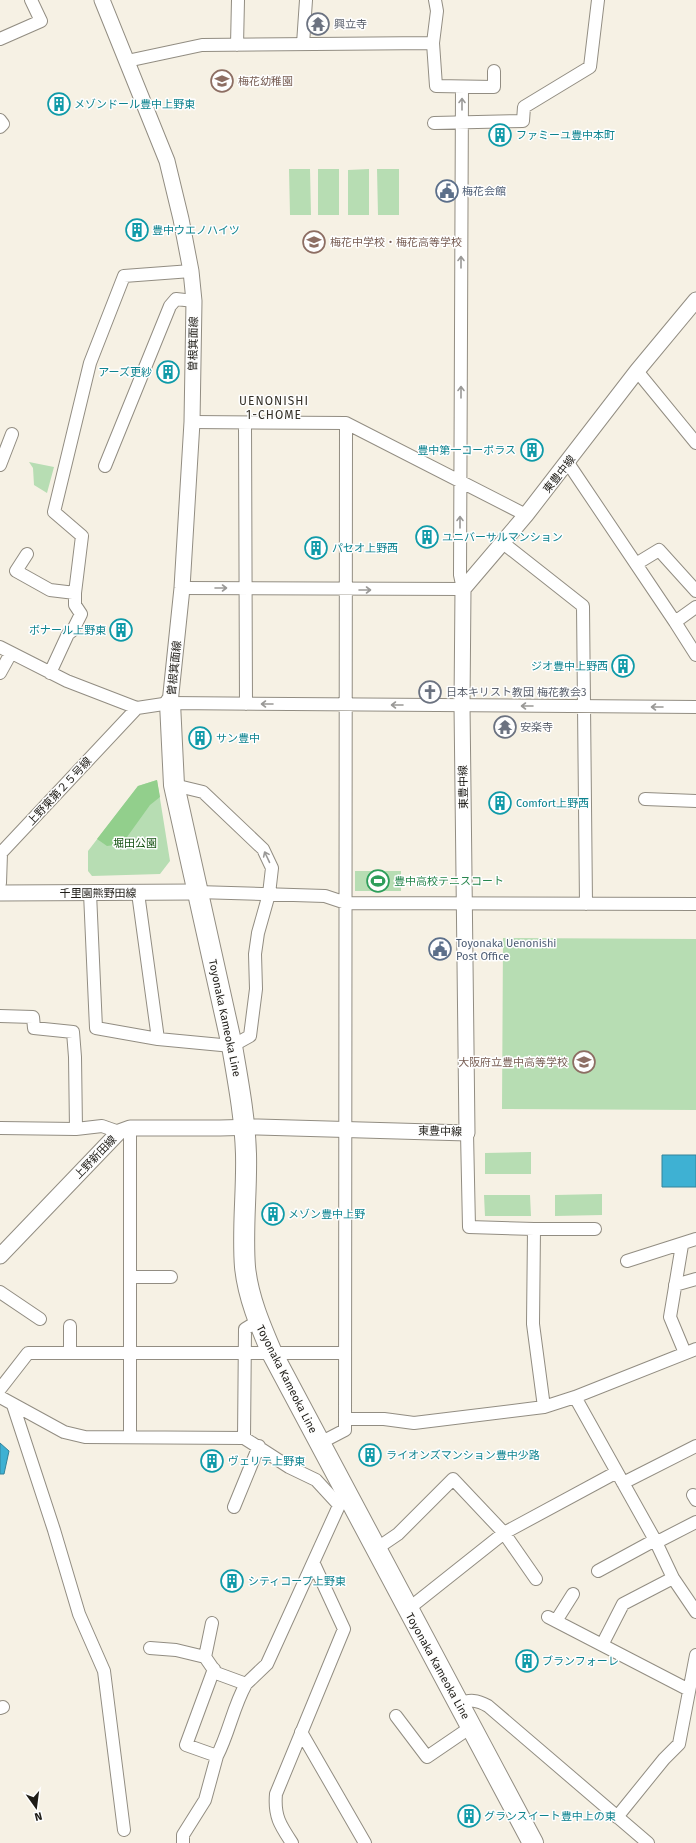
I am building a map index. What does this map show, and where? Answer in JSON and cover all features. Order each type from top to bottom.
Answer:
[{"type":"main road","name":"Toyonaka Kameoka Line","points":[[170,703],[174,786],[232,1046],[244,1127],[246,1154],[245,1267],[249,1291],[258,1321],[272,1353],[320,1443],[342,1499],[376,1549],[407,1610],[533,1843]]},
{"type":"street","points":[[0,39],[41,20],[31,0]]},
{"type":"street","name":"曽根箕面線","points":[[102,0],[166,161],[181,218],[191,270],[194,301],[192,422],[182,588],[170,703]]},
{"type":"street","points":[[237,45],[238,0]]},
{"type":"street","points":[[303,44],[306,0]]},
{"type":"street","points":[[436,0],[437,11],[433,43],[436,86],[494,87],[494,71]]},
{"type":"street","points":[[434,123],[523,121],[524,107],[590,67],[598,0]]},
{"type":"street","points":[[127,62],[202,45],[433,43]]},
{"type":"street","points":[[182,588],[346,590],[463,589],[460,575],[462,87]]},
{"type":"street","points":[[0,120],[3,124],[0,127]]},
{"type":"street","points":[[50,673],[68,634],[73,630],[80,614],[75,605],[75,593],[82,536],[54,512],[90,363],[124,276],[191,270]]},
{"type":"street","points":[[105,466],[170,306],[176,299],[194,301]]},
{"type":"street","name":"東豊中線","points":[[244,1127],[467,1133],[462,705],[463,589],[503,543],[568,463],[637,372],[696,300]]},
{"type":"street","points":[[637,372],[696,443]]},
{"type":"street","points":[[192,422],[346,423],[526,515]]},
{"type":"street","points":[[245,423],[246,704]]},
{"type":"street","points":[[320,1443],[345,1430],[346,423]]},
{"type":"street","points":[[0,466],[12,434]]},
{"type":"street","points":[[568,463],[696,655]]},
{"type":"street","points":[[503,543],[583,606],[586,904]]},
{"type":"street","points":[[636,564],[659,550],[696,591]]},
{"type":"street","points":[[27,554],[16,571],[50,590],[75,593]]},
{"type":"street","points":[[675,622],[696,607]]},
{"type":"street","points":[[0,673],[5,650],[67,681],[137,708],[170,703],[696,707]]},
{"type":"street","name":"上野東第２５号線","points":[[0,883],[1,853],[137,708]]},
{"type":"street","points":[[90,893],[96,1028],[158,1039],[232,1046],[250,1036],[256,989],[256,947],[258,933],[269,894],[272,868],[263,849],[203,792],[174,786]]},
{"type":"street","points":[[645,799],[696,801]]},
{"type":"street","points":[[197,892],[325,896],[346,903],[696,904]]},
{"type":"street","name":"千里園熊野田線","points":[[0,893],[197,892]]},
{"type":"street","points":[[138,893],[158,1039]]},
{"type":"street","points":[[0,1016],[33,1017],[34,1028],[73,1032],[75,1057],[76,1129]]},
{"type":"street","points":[[0,1128],[76,1129],[102,1126],[124,1130],[244,1127]]},
{"type":"street","points":[[124,1130],[130,1277],[130,1437]]},
{"type":"street","name":"上野新田線","points":[[0,1256],[124,1130]]},
{"type":"street","points":[[467,1133],[469,1228],[595,1229]]},
{"type":"street","points":[[534,1229],[533,1324],[544,1407]]},
{"type":"street","points":[[627,1261],[696,1240]]},
{"type":"street","points":[[345,1419],[384,1419],[414,1423],[544,1407],[575,1397],[690,1351],[670,1317],[682,1245]]},
{"type":"street","points":[[130,1277],[170,1277]]},
{"type":"street","points":[[675,1285],[696,1279]]},
{"type":"street","points":[[0,1292],[40,1319]]},
{"type":"street","points":[[244,1438],[245,1329],[258,1321]]},
{"type":"street","points":[[70,1326],[70,1353]]},
{"type":"street","points":[[0,1389],[28,1353],[345,1353]]},
{"type":"street","points":[[0,1397],[64,1432],[85,1437],[244,1438],[259,1446],[289,1467],[316,1480],[342,1499],[314,1564],[267,1664],[246,1684],[238,1698],[217,1756],[205,1800],[183,1835],[183,1843]]},
{"type":"street","points":[[575,1397],[655,1540],[673,1578],[696,1612]]},
{"type":"street","points":[[13,1405],[54,1530],[79,1614],[104,1671],[124,1830]]},
{"type":"street","points":[[234,1507],[259,1446]]},
{"type":"street","points":[[623,1483],[696,1446]]},
{"type":"street","points":[[407,1610],[504,1533],[617,1472]]},
{"type":"street","points":[[376,1549],[398,1534],[453,1479],[504,1533],[536,1579]]},
{"type":"street","points":[[598,1571],[655,1540],[661,1540],[696,1522]]},
{"type":"street","points":[[292,1843],[279,1824],[275,1807],[276,1794],[344,1629],[314,1564]]},
{"type":"street","points":[[602,1645],[623,1604],[673,1578]]},
{"type":"street","points":[[573,1594],[552,1619],[689,1690]]},
{"type":"street","points":[[204,1657],[212,1623]]},
{"type":"street","points":[[150,1648],[176,1650],[204,1657],[216,1673],[246,1684]]},
{"type":"street","points":[[617,1817],[664,1758],[679,1744],[696,1655]]},
{"type":"street","points":[[214,1669],[186,1745],[217,1756]]},
{"type":"street","points":[[459,1704],[467,1701],[478,1700],[488,1706],[648,1843]]},
{"type":"street","points":[[396,1716],[426,1757],[471,1727]]},
{"type":"street","points":[[301,1732],[364,1843]]},
{"type":"green space","points":[[289,169],[310,169],[311,215],[290,215]]},
{"type":"green space","points":[[318,169],[339,169],[339,215],[318,215]]},
{"type":"green space","points":[[369,169],[369,215],[348,215],[348,170]]},
{"type":"green space","points":[[377,169],[399,169],[399,215],[378,215]]},
{"type":"green space","points":[[29,462],[54,467],[47,493],[34,485],[33,468]]},
{"type":"green space","name":"堀田公園","points":[[157,780],[170,861],[160,874],[92,876],[88,871],[88,851],[138,786]]},
{"type":"green space","points":[[157,780],[160,797],[150,805],[122,844],[107,846],[97,839],[138,786]]},
{"type":"green space","name":"豊中高校テニスコート","points":[[355,871],[401,871],[401,891],[355,891]]},
{"type":"green space","points":[[503,938],[696,939],[696,1110],[502,1109]]},
{"type":"green space","points":[[531,1152],[531,1174],[485,1174],[485,1153]]},
{"type":"green space","points":[[602,1194],[602,1215],[555,1216],[555,1195]]},
{"type":"green space","points":[[484,1195],[530,1195],[531,1216],[485,1216]]},
{"type":"water","points":[[662,1155],[696,1155],[696,1187],[662,1187]]},
{"type":"water","points":[[0,1443],[9,1451],[4,1474],[0,1474]]},
{"type":"place","name":"興立寺","points":[[318,24]]},
{"type":"place","name":"梅花幼稚園","points":[[222,81]]},
{"type":"place","name":"メゾンドール豊中上野東","points":[[59,104]]},
{"type":"place","name":"ファミーユ豊中本町","points":[[500,135]]},
{"type":"place","name":"梅花会館","points":[[447,191]]},
{"type":"place","name":"豊中ウエノハイツ","points":[[137,230]]},
{"type":"place","name":"梅花中学校・梅花高等学校","points":[[314,242]]},
{"type":"place","name":"アーズ更紗","points":[[168,372]]},
{"type":"place","name":"豊中第一コーポラス","points":[[532,450]]},
{"type":"place","name":"ユニバーサルマンション","points":[[427,537]]},
{"type":"place","name":"パセオ上野西","points":[[316,548]]},
{"type":"place","name":"ボナール上野東","points":[[121,630]]},
{"type":"place","name":"ジオ豊中上野西","points":[[623,666]]},
{"type":"place","name":"日本キリスト教団 梅花教会3","points":[[430,692]]},
{"type":"place","name":"安楽寺","points":[[505,727]]},
{"type":"place","name":"サン豊中","points":[[200,738]]},
{"type":"place","name":"Comfort上野西","points":[[500,803]]},
{"type":"place","name":"豊中高校テニスコート","points":[[378,881]]},
{"type":"place","name":"Toyonaka Uenonishi Post Office","points":[[440,949]]},
{"type":"place","name":"大阪府立豊中高等学校","points":[[584,1062]]},
{"type":"place","name":"メゾン豊中上野","points":[[273,1214]]},
{"type":"place","name":"ライオンズマンション豊中少路","points":[[370,1455]]},
{"type":"place","name":"ヴェリテ上野東","points":[[212,1461]]},
{"type":"place","name":"シティコープ上野東","points":[[232,1581]]},
{"type":"place","name":"ブランフォーレ","points":[[527,1661]]},
{"type":"place","name":"グランスイート豊中上の東","points":[[469,1816]]},
{"type":"district","name":"UENONISHI 1-CHOME","points":[[274,408]]}]
